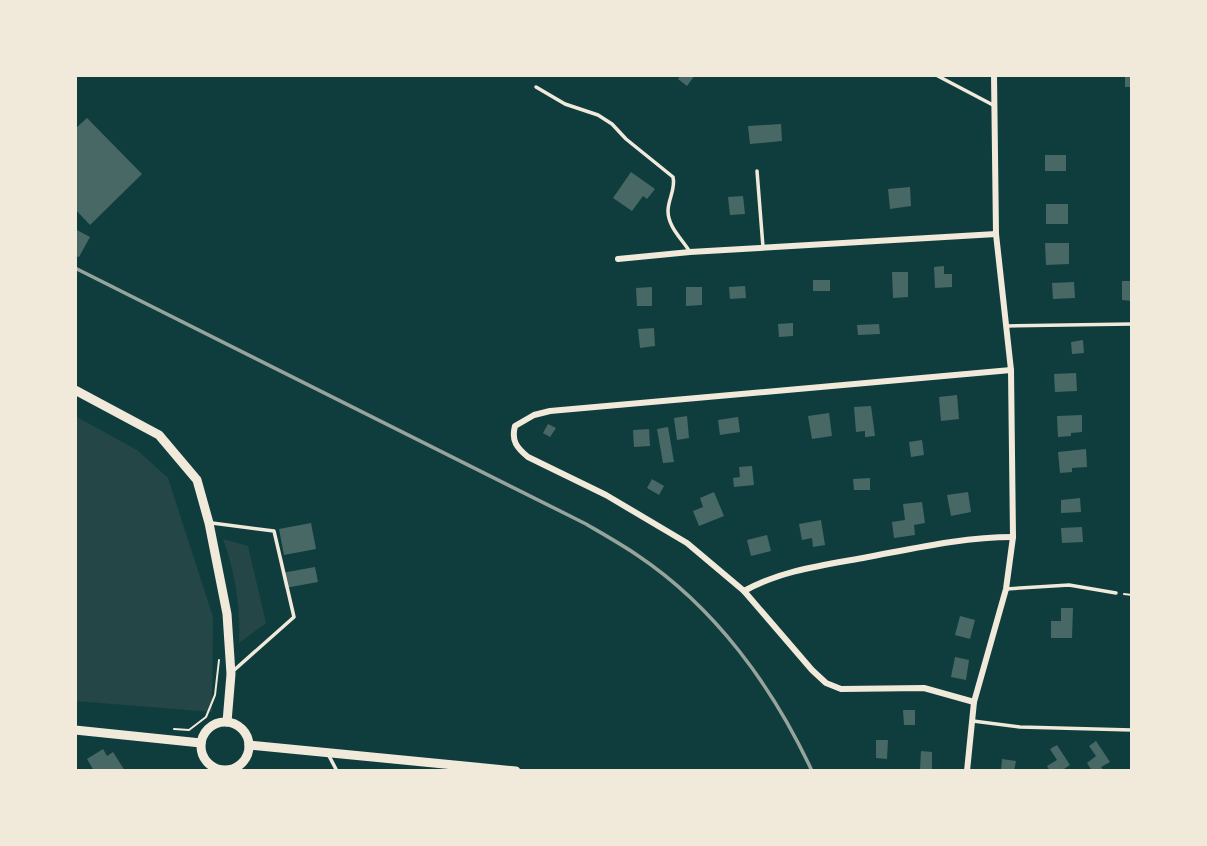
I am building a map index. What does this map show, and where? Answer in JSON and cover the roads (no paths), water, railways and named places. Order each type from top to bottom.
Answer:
[{"type":"main road","points":[[75,390],[159,435],[197,480],[228,614],[230,674],[227,722]]},
{"type":"main road","points":[[227,722],[235,724],[243,731],[249,745],[247,756],[240,764],[221,770],[206,761],[201,743],[209,727],[227,722]]},
{"type":"main road","points":[[75,730],[201,743]]},
{"type":"main road","points":[[249,745],[444,767],[516,771]]},
{"type":"street","points":[[967,771],[974,702],[1006,589],[1013,537],[1011,370],[996,234],[994,75]]},
{"type":"street","points":[[618,259],[690,251],[996,234]]},
{"type":"street","points":[[974,702],[925,688],[841,689],[826,683],[744,591],[687,543],[606,495],[528,457],[514,442],[513,433],[515,426],[534,415],[550,411],[1011,370]]},
{"type":"street","points":[[744,591],[765,579],[791,572],[946,542],[981,537],[1013,537]]},
{"type":"lane","points":[[936,75],[993,105]]},
{"type":"lane","points":[[536,87],[565,104],[598,115],[612,124],[626,139],[673,177],[668,211],[670,221],[690,251]]},
{"type":"lane","points":[[757,171],[763,247]]},
{"type":"lane","points":[[1006,326],[1132,324]]},
{"type":"lane","points":[[209,523],[274,531],[294,617],[230,674]]},
{"type":"lane","points":[[1006,589],[1069,585],[1116,593]]},
{"type":"lane","points":[[971,721],[1020,727],[1132,730]]},
{"type":"lane","points":[[327,753],[337,771]]},
{"type":"railway","points":[[75,268],[586,524],[637,555],[692,599],[739,651],[779,709],[812,771]]}]
